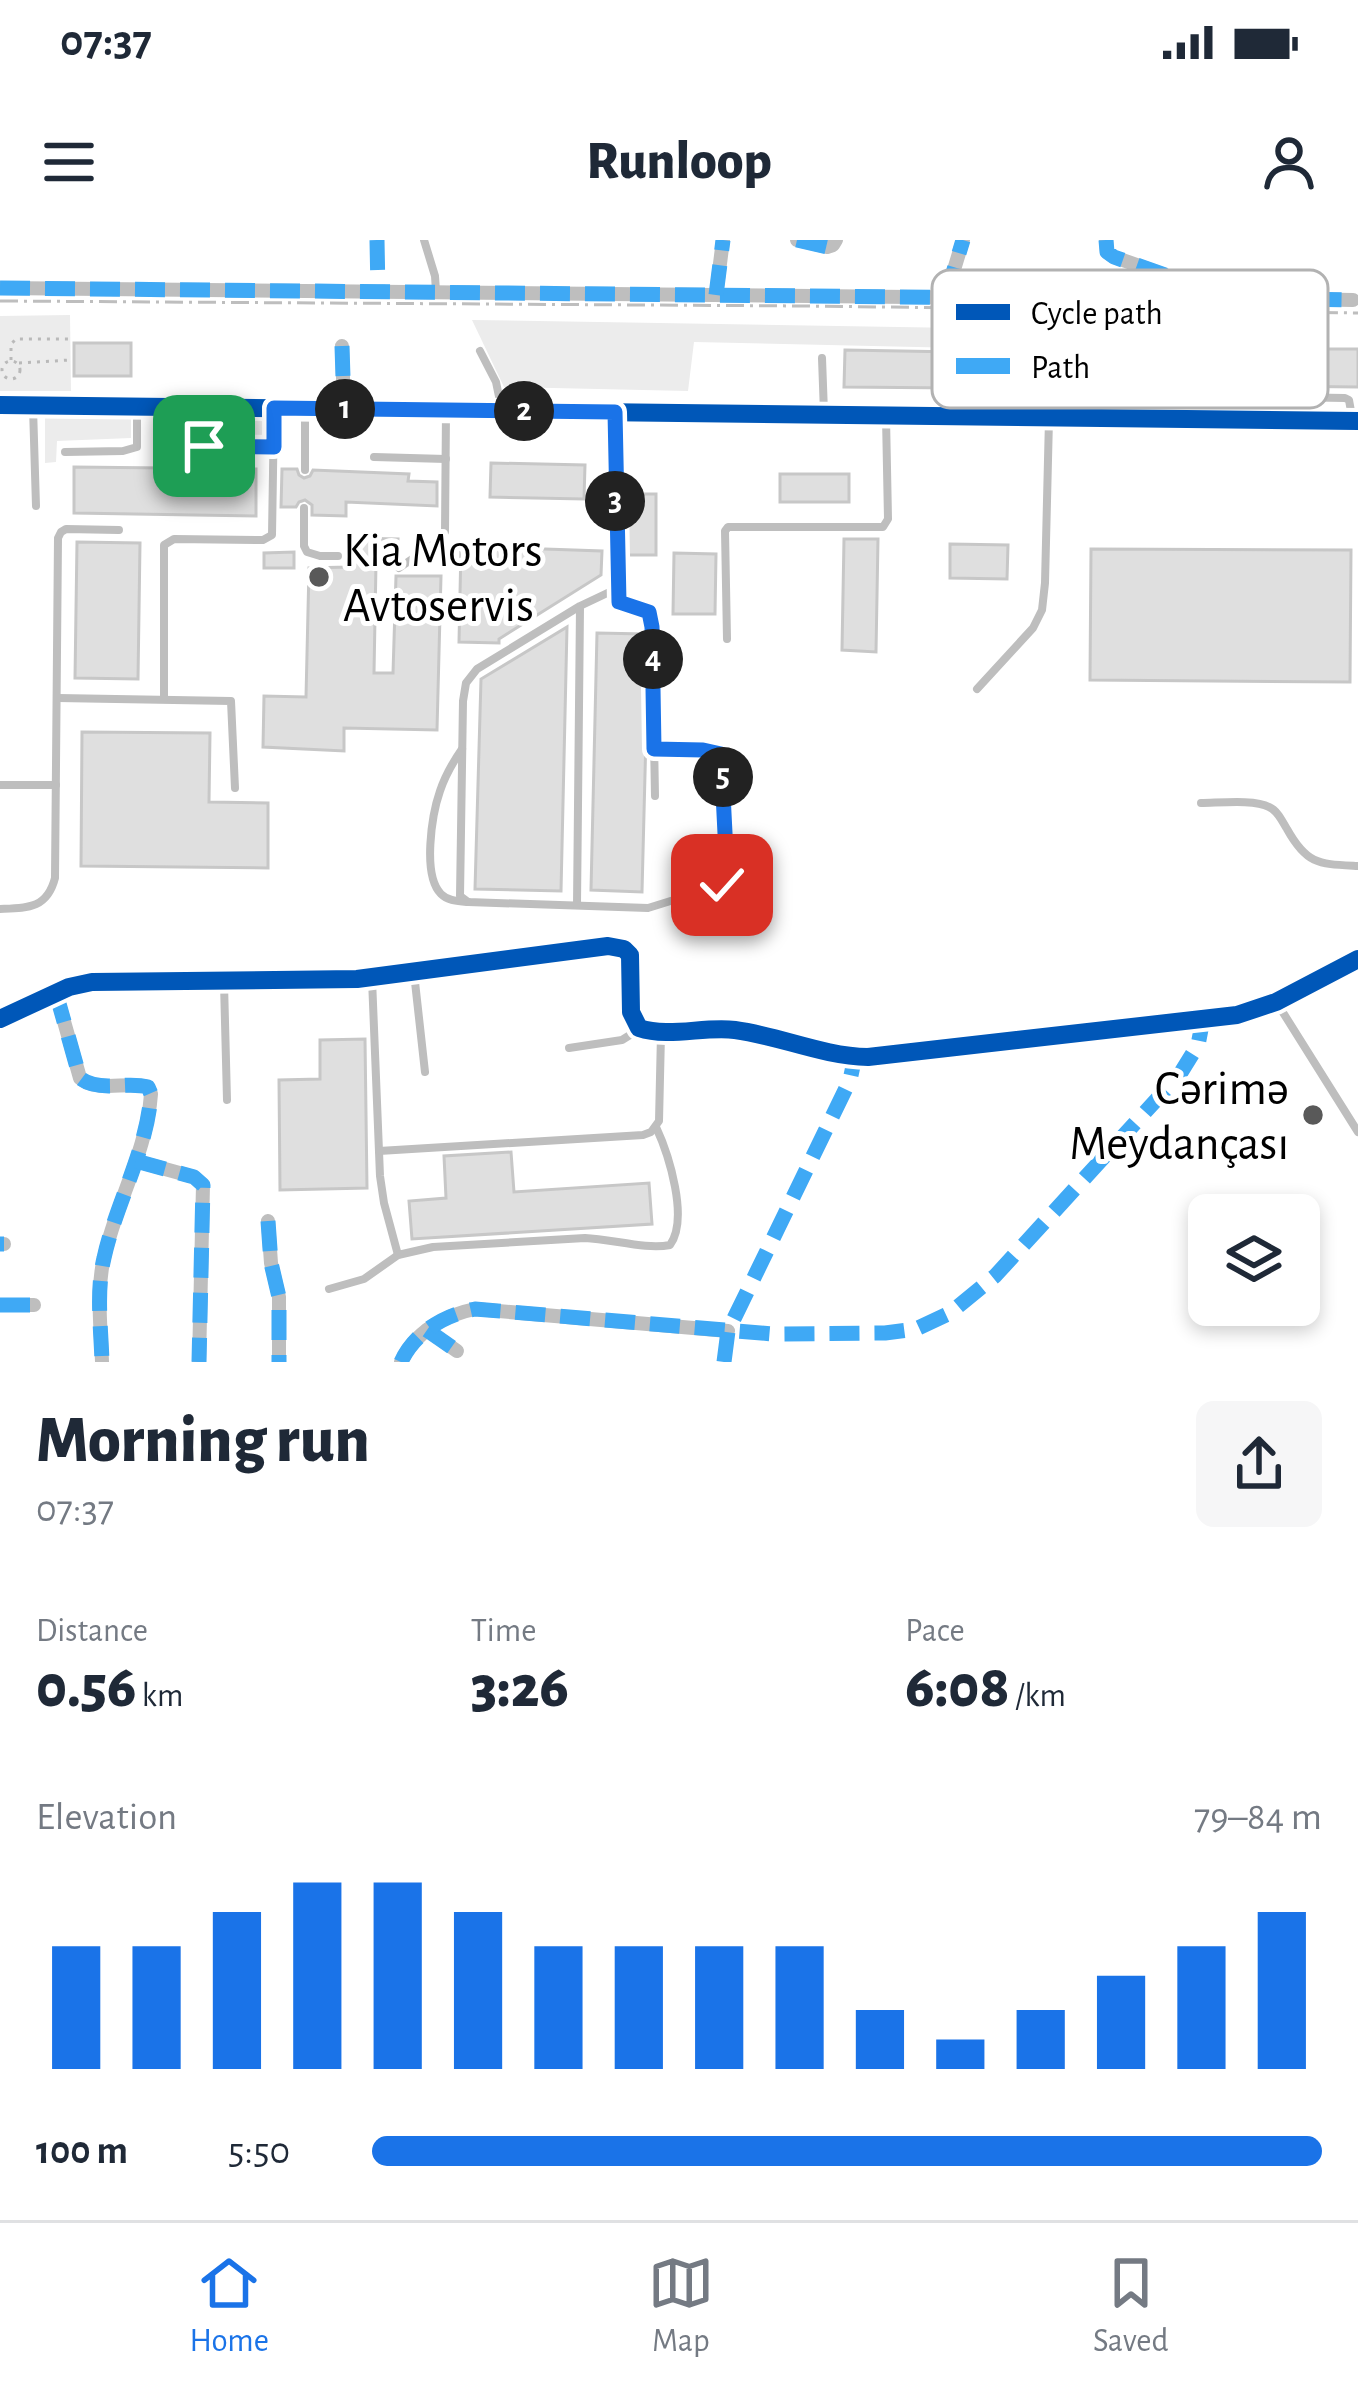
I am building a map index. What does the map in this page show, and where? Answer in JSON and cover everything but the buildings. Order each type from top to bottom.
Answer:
[{"type":"street","points":[[716,295],[723,240]]},
{"type":"street","points":[[797,240],[827,247],[836,240]]},
{"type":"street","points":[[954,270],[963,240]]},
{"type":"street","points":[[1106,240],[1107,252],[1114,257],[1151,270]]},
{"type":"street","points":[[0,288],[932,297]]},
{"type":"street","points":[[1328,299],[1353,299]]},
{"type":"street","points":[[342,346],[344,409]]},
{"type":"street","points":[[0,405],[1355,421]]},
{"type":"street","points":[[0,1019],[92,982],[372,977],[616,946],[632,961],[631,1012],[639,1028],[736,1030],[831,1054],[868,1058],[1251,1012],[1358,959]]},
{"type":"street","points":[[56,993],[84,1084],[139,1084],[148,1087],[151,1102],[104,1257],[99,1289],[102,1362]]},
{"type":"street","points":[[136,1161],[194,1177],[203,1185],[199,1362]]},
{"type":"street","points":[[268,1220],[279,1297],[279,1362]]},
{"type":"street","points":[[0,1305],[34,1305]]},
{"type":"street","points":[[401,1362],[410,1344],[427,1330],[465,1310],[489,1308],[728,1331]]},
{"type":"street","points":[[427,1330],[458,1351]]},
{"type":"lane","points":[[424,240],[436,292]]},
{"type":"lane","points":[[481,351],[496,382],[502,411]]},
{"type":"lane","points":[[822,358],[824,415]]},
{"type":"lane","points":[[33,406],[36,506]]},
{"type":"lane","points":[[65,452],[136,447],[137,407]]},
{"type":"lane","points":[[198,407],[199,438],[204,446],[274,447]]},
{"type":"lane","points":[[164,698],[164,545],[174,539],[269,538],[273,530],[274,408]]},
{"type":"lane","points":[[1013,408],[1013,417]]},
{"type":"lane","points":[[305,409],[305,470]]},
{"type":"lane","points":[[399,568],[445,532],[446,410]]},
{"type":"lane","points":[[615,412],[619,602],[649,612],[652,627],[655,796]]},
{"type":"lane","points":[[727,639],[725,531],[733,525],[883,527],[888,519],[886,416]]},
{"type":"lane","points":[[977,689],[1033,628],[1042,610],[1048,418]]},
{"type":"lane","points":[[374,457],[446,459]]},
{"type":"lane","points":[[304,508],[307,552],[338,556]]},
{"type":"lane","points":[[0,909],[31,908],[53,888],[58,538],[66,529],[119,530]]},
{"type":"lane","points":[[468,902],[460,896],[466,683],[477,669],[618,588]]},
{"type":"lane","points":[[577,905],[580,606]]},
{"type":"lane","points":[[58,698],[231,701],[235,788]]},
{"type":"lane","points":[[462,747],[437,798],[430,858],[440,893],[468,902],[648,908],[722,885],[726,853],[721,754],[654,749]]},
{"type":"lane","points":[[0,785],[56,785]]},
{"type":"lane","points":[[1201,803],[1262,804],[1274,809],[1299,851],[1321,864],[1358,866]]},
{"type":"lane","points":[[413,972],[425,1072]]},
{"type":"lane","points":[[372,977],[383,1203],[398,1255]]},
{"type":"lane","points":[[224,981],[227,1100]]},
{"type":"lane","points":[[1276,1002],[1358,1132]]},
{"type":"lane","points":[[569,1048],[622,1040],[639,1028]]},
{"type":"lane","points":[[379,1151],[651,1132],[659,1121],[661,1032]]},
{"type":"lane","points":[[328,1289],[364,1279],[398,1255],[433,1246],[585,1238],[670,1245],[678,1233],[676,1196],[656,1127]]},
{"type":"path","points":[[70,338],[16,339],[11,344],[15,362],[20,370],[15,379],[2,375],[3,365],[15,362],[70,360]]},
{"type":"shaded area","points":[[70,315],[71,391],[0,391],[0,316]]},
{"type":"shaded area","points":[[472,320],[932,328],[932,347],[694,342],[688,391],[504,387]]},
{"type":"shaded area","points":[[45,418],[131,419],[131,438],[57,441],[56,462],[45,463]]},
{"type":"shaded area","points":[[153,420],[186,420],[186,456],[153,456]]},
{"type":"shaded area","points":[[205,420],[265,420],[266,439],[205,438]]},
{"type":"railway","points":[[0,301],[932,308]]},
{"type":"railway","points":[[1328,313],[1358,313]]},
{"type":"marked path","points":[[377,240],[378,292]]},
{"type":"marked path","points":[[716,295],[723,240]]},
{"type":"marked path","points":[[797,240],[827,247],[836,240]]},
{"type":"marked path","points":[[954,270],[963,240]]},
{"type":"marked path","points":[[1106,240],[1107,252],[1114,257],[1151,270]]},
{"type":"marked path","points":[[0,288],[932,297]]},
{"type":"marked path","points":[[1328,300],[1353,300]]},
{"type":"marked path","points":[[342,346],[344,409]]},
{"type":"marked path","points":[[56,993],[80,1078],[95,1085],[148,1087],[151,1094],[144,1136],[102,1271],[102,1362]]},
{"type":"marked path","points":[[401,1362],[431,1327],[475,1309],[773,1334],[916,1329],[950,1313],[995,1276],[1180,1074],[1198,1045],[1203,1019]]},
{"type":"marked path","points":[[724,1362],[728,1331],[850,1080],[855,1057]]},
{"type":"marked path","points":[[136,1161],[194,1177],[203,1185],[199,1362]]},
{"type":"marked path","points":[[268,1221],[279,1297],[279,1362]]},
{"type":"marked path","points":[[0,1305],[34,1305]]},
{"type":"marked path","points":[[427,1330],[457,1351]]},
{"type":"cycle path","points":[[0,405],[1358,421]]},
{"type":"cycle path","points":[[0,1019],[69,987],[92,982],[357,979],[608,946],[630,955],[631,1012],[639,1028],[735,1030],[868,1057],[1237,1015],[1276,1002],[1358,959]]},
{"type":"place","name":"Kia Motors Avtoservis","points":[[319,577]]},
{"type":"place","name":"Cərimə Meydançası","points":[[1313,1115]]},
{"type":"route","points":[[204,446],[274,447],[274,408],[615,412],[619,602],[649,612],[654,749],[721,754],[726,853],[722,885]]}]
